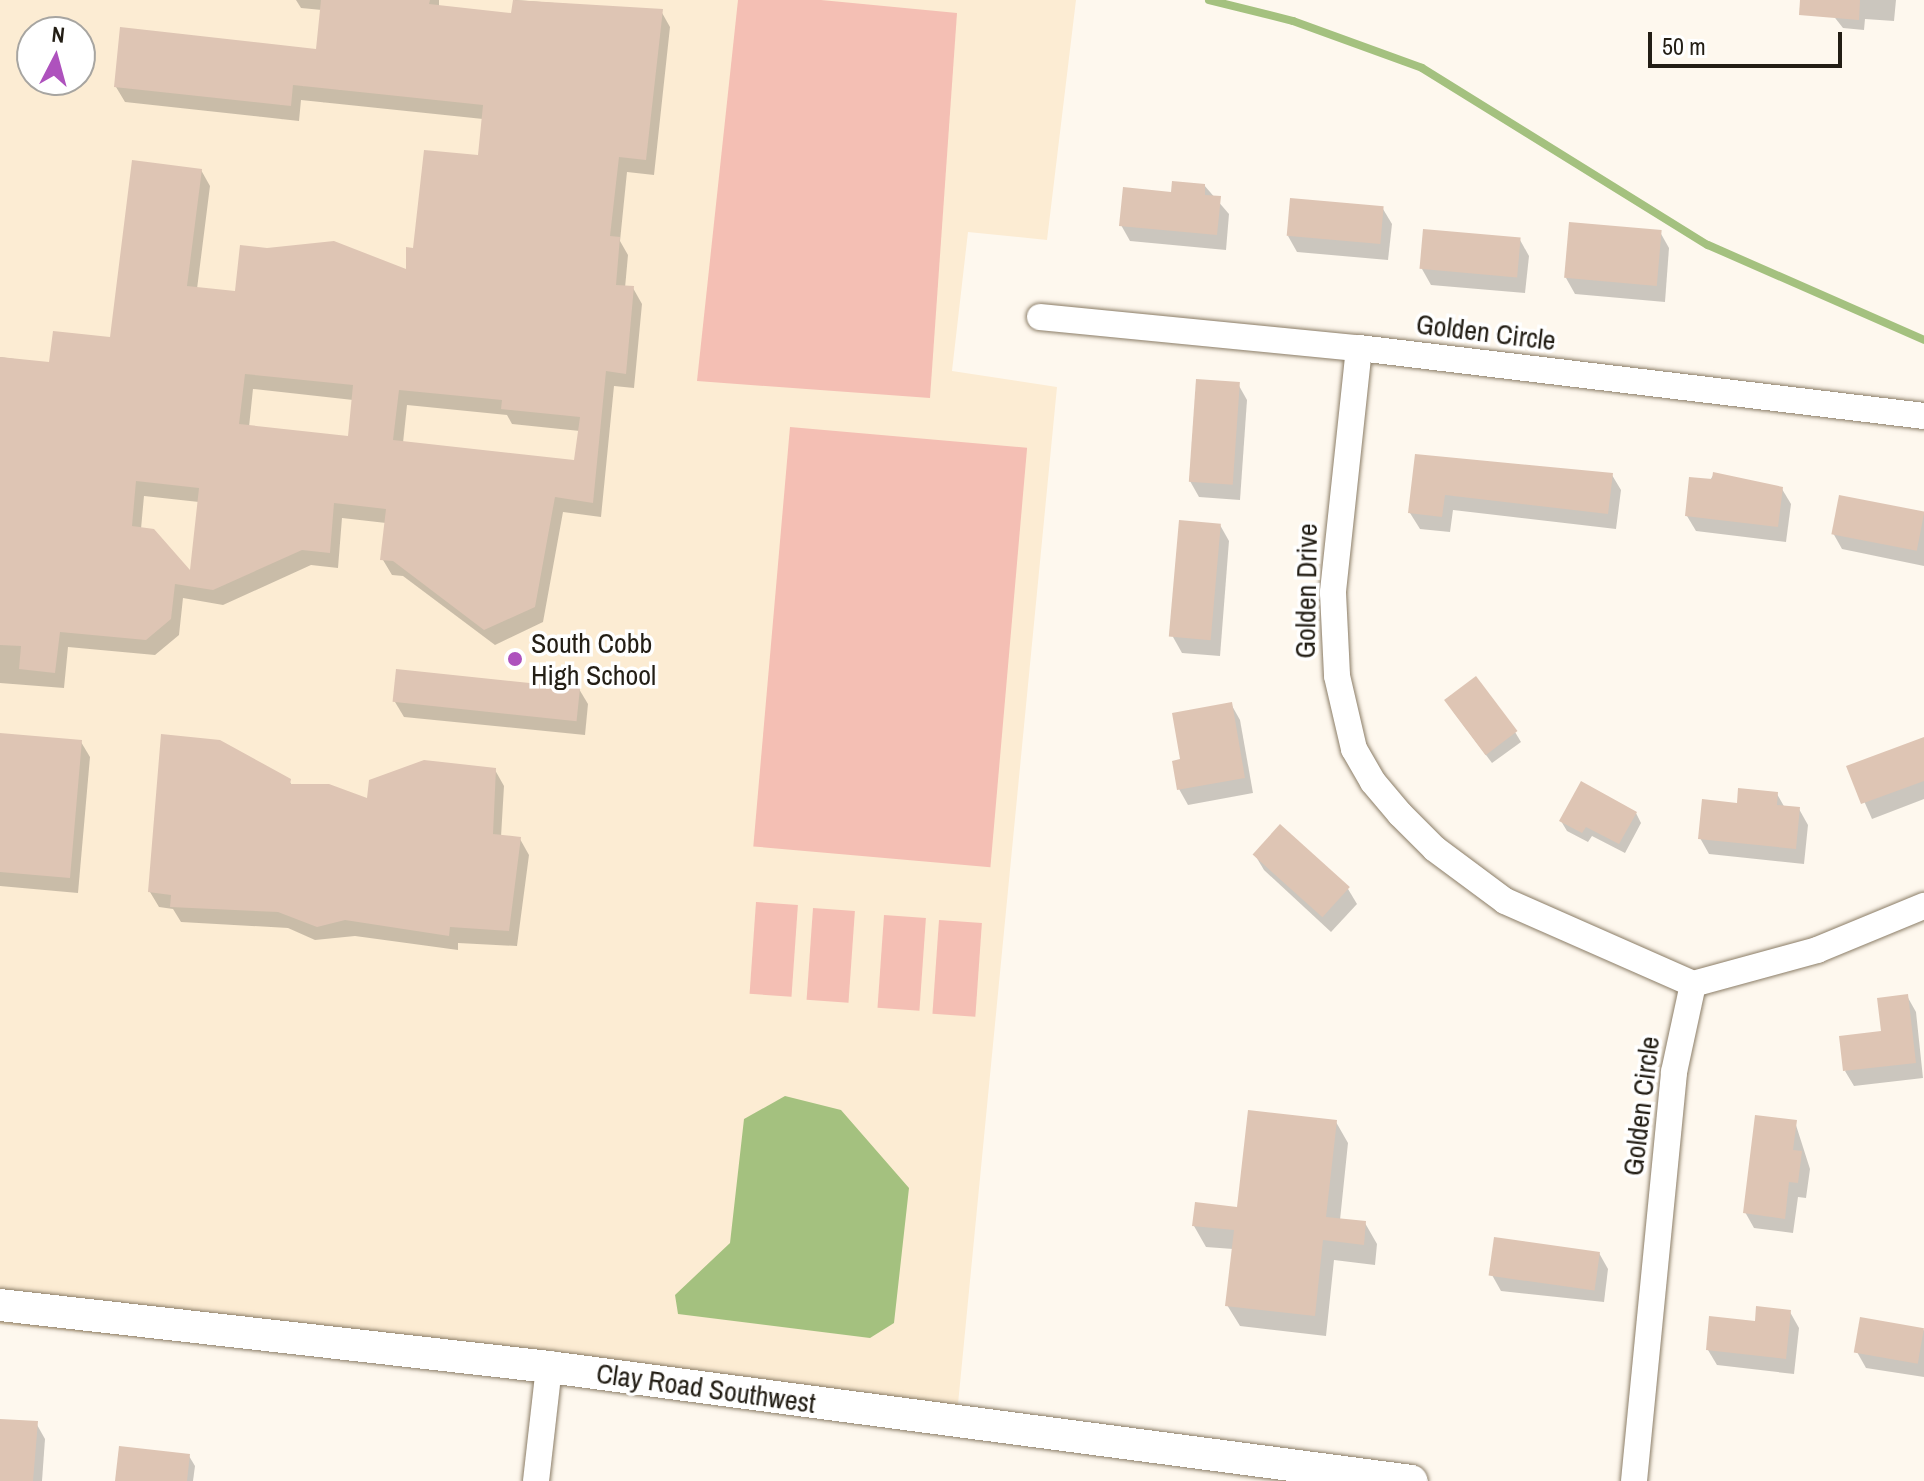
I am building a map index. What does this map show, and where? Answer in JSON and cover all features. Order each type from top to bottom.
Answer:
[{"type":"street","name":"Golden Circle","points":[[1040,317],[1359,348],[1924,416]]},
{"type":"street","name":"Golden Drive","points":[[1359,348],[1333,593],[1337,676],[1354,749],[1373,782],[1400,814],[1435,849],[1505,901],[1693,984]]},
{"type":"street","points":[[1693,984],[1817,950],[1924,906]]},
{"type":"street","name":"Golden Circle","points":[[1634,1481],[1674,1072],[1693,984]]},
{"type":"street","name":"Clay Road Southwest","points":[[0,1305],[549,1367],[1411,1481]]},
{"type":"street","points":[[536,1481],[549,1367]]},
{"type":"shaded area","name":"South Cobb High School","points":[[0,0],[1076,0],[1047,240],[968,232],[952,371],[1057,387],[955,1435],[568,1380],[0,1324]]},
{"type":"shaded area","points":[[738,0],[821,0],[957,13],[930,398],[697,381]]},
{"type":"shaded area","points":[[790,427],[1027,448],[990,867],[753,846]]},
{"type":"shaded area","points":[[756,902],[798,905],[791,997],[750,994]]},
{"type":"shaded area","points":[[813,908],[855,911],[848,1003],[807,1000]]},
{"type":"shaded area","points":[[884,915],[926,918],[919,1011],[878,1008]]},
{"type":"shaded area","points":[[939,920],[982,923],[975,1017],[932,1014]]},
{"type":"shaded area","points":[[785,1096],[841,1110],[909,1188],[894,1323],[870,1338],[678,1314],[675,1295],[730,1243],[744,1119]]},
{"type":"building","points":[[321,0],[430,0],[429,4],[511,13],[513,0],[663,9],[646,160],[619,157],[610,236],[620,237],[616,285],[634,286],[626,374],[606,371],[593,503],[555,497],[535,607],[484,630],[393,561],[380,560],[386,509],[334,503],[330,553],[302,550],[213,590],[175,584],[171,619],[146,640],[60,632],[55,673],[19,669],[21,646],[0,645],[0,357],[49,362],[53,331],[110,337],[132,160],[202,169],[187,286],[235,291],[240,245],[267,248],[334,241],[406,269],[406,247],[413,248],[424,150],[478,155],[483,105],[293,85],[291,106],[114,87],[120,27],[316,49]],"holes":[[[245,374],[353,385],[348,436],[239,424]],[[399,390],[502,400],[501,409],[580,417],[574,460],[393,440]],[[136,481],[199,488],[190,570],[154,529],[132,526]]]},
{"type":"building","points":[[1800,0],[1860,0],[1859,20],[1799,15]]},
{"type":"building","points":[[1172,181],[1205,184],[1205,195],[1221,196],[1217,235],[1119,226],[1123,187],[1171,192]]},
{"type":"building","points":[[1290,198],[1384,206],[1380,244],[1287,236]]},
{"type":"building","points":[[1569,222],[1662,230],[1657,286],[1564,278]]},
{"type":"building","points":[[1423,229],[1521,238],[1517,277],[1420,269]]},
{"type":"building","points":[[1196,379],[1240,382],[1233,485],[1189,482]]},
{"type":"building","points":[[1415,454],[1613,473],[1608,514],[1445,495],[1442,517],[1408,513]]},
{"type":"building","points":[[1713,472],[1783,487],[1778,527],[1685,516],[1689,477],[1712,479]]},
{"type":"building","points":[[1839,495],[1924,512],[1917,551],[1831,534]]},
{"type":"building","points":[[1179,520],[1221,524],[1211,640],[1169,637]]},
{"type":"building","points":[[396,669],[580,688],[577,721],[393,702]]},
{"type":"building","points":[[1476,676],[1518,731],[1486,755],[1444,700]]},
{"type":"building","points":[[1232,702],[1245,778],[1177,790],[1172,761],[1180,759],[1172,713]]},
{"type":"building","points":[[0,733],[82,740],[70,878],[0,872]]},
{"type":"building","points":[[161,734],[220,740],[291,779],[290,784],[329,784],[367,798],[369,780],[424,760],[496,768],[493,834],[521,837],[509,931],[450,927],[449,936],[345,920],[317,927],[278,912],[170,907],[171,895],[148,892]]},
{"type":"building","points":[[1924,737],[1924,781],[1861,804],[1846,766]]},
{"type":"building","points":[[1581,781],[1637,812],[1619,844],[1586,827],[1582,833],[1559,821]]},
{"type":"building","points":[[1738,788],[1778,792],[1777,805],[1800,807],[1796,849],[1698,839],[1702,799],[1737,803]]},
{"type":"building","points":[[1280,824],[1350,887],[1322,917],[1253,854]]},
{"type":"building","points":[[1908,994],[1916,1063],[1843,1071],[1839,1036],[1881,1031],[1877,998]]},
{"type":"building","points":[[1248,1110],[1337,1120],[1326,1217],[1366,1221],[1364,1245],[1323,1240],[1315,1316],[1225,1306],[1234,1230],[1192,1226],[1195,1202],[1237,1207]]},
{"type":"building","points":[[1755,1115],[1797,1120],[1793,1150],[1802,1151],[1798,1183],[1789,1182],[1785,1219],[1743,1213]]},
{"type":"building","points":[[1494,1237],[1600,1252],[1595,1291],[1489,1276]]},
{"type":"building","points":[[1756,1306],[1791,1310],[1786,1359],[1706,1350],[1709,1316],[1755,1321]]},
{"type":"building","points":[[1860,1317],[1924,1328],[1918,1364],[1854,1352]]},
{"type":"building","points":[[0,1419],[38,1421],[33,1481],[0,1481]]},
{"type":"building","points":[[119,1446],[190,1454],[187,1481],[115,1481]]},
{"type":"waterway","points":[[1209,0],[1293,21],[1422,68],[1708,245],[1924,340]]},
{"type":"place","name":"South Cobb High School","points":[[515,659]]}]
